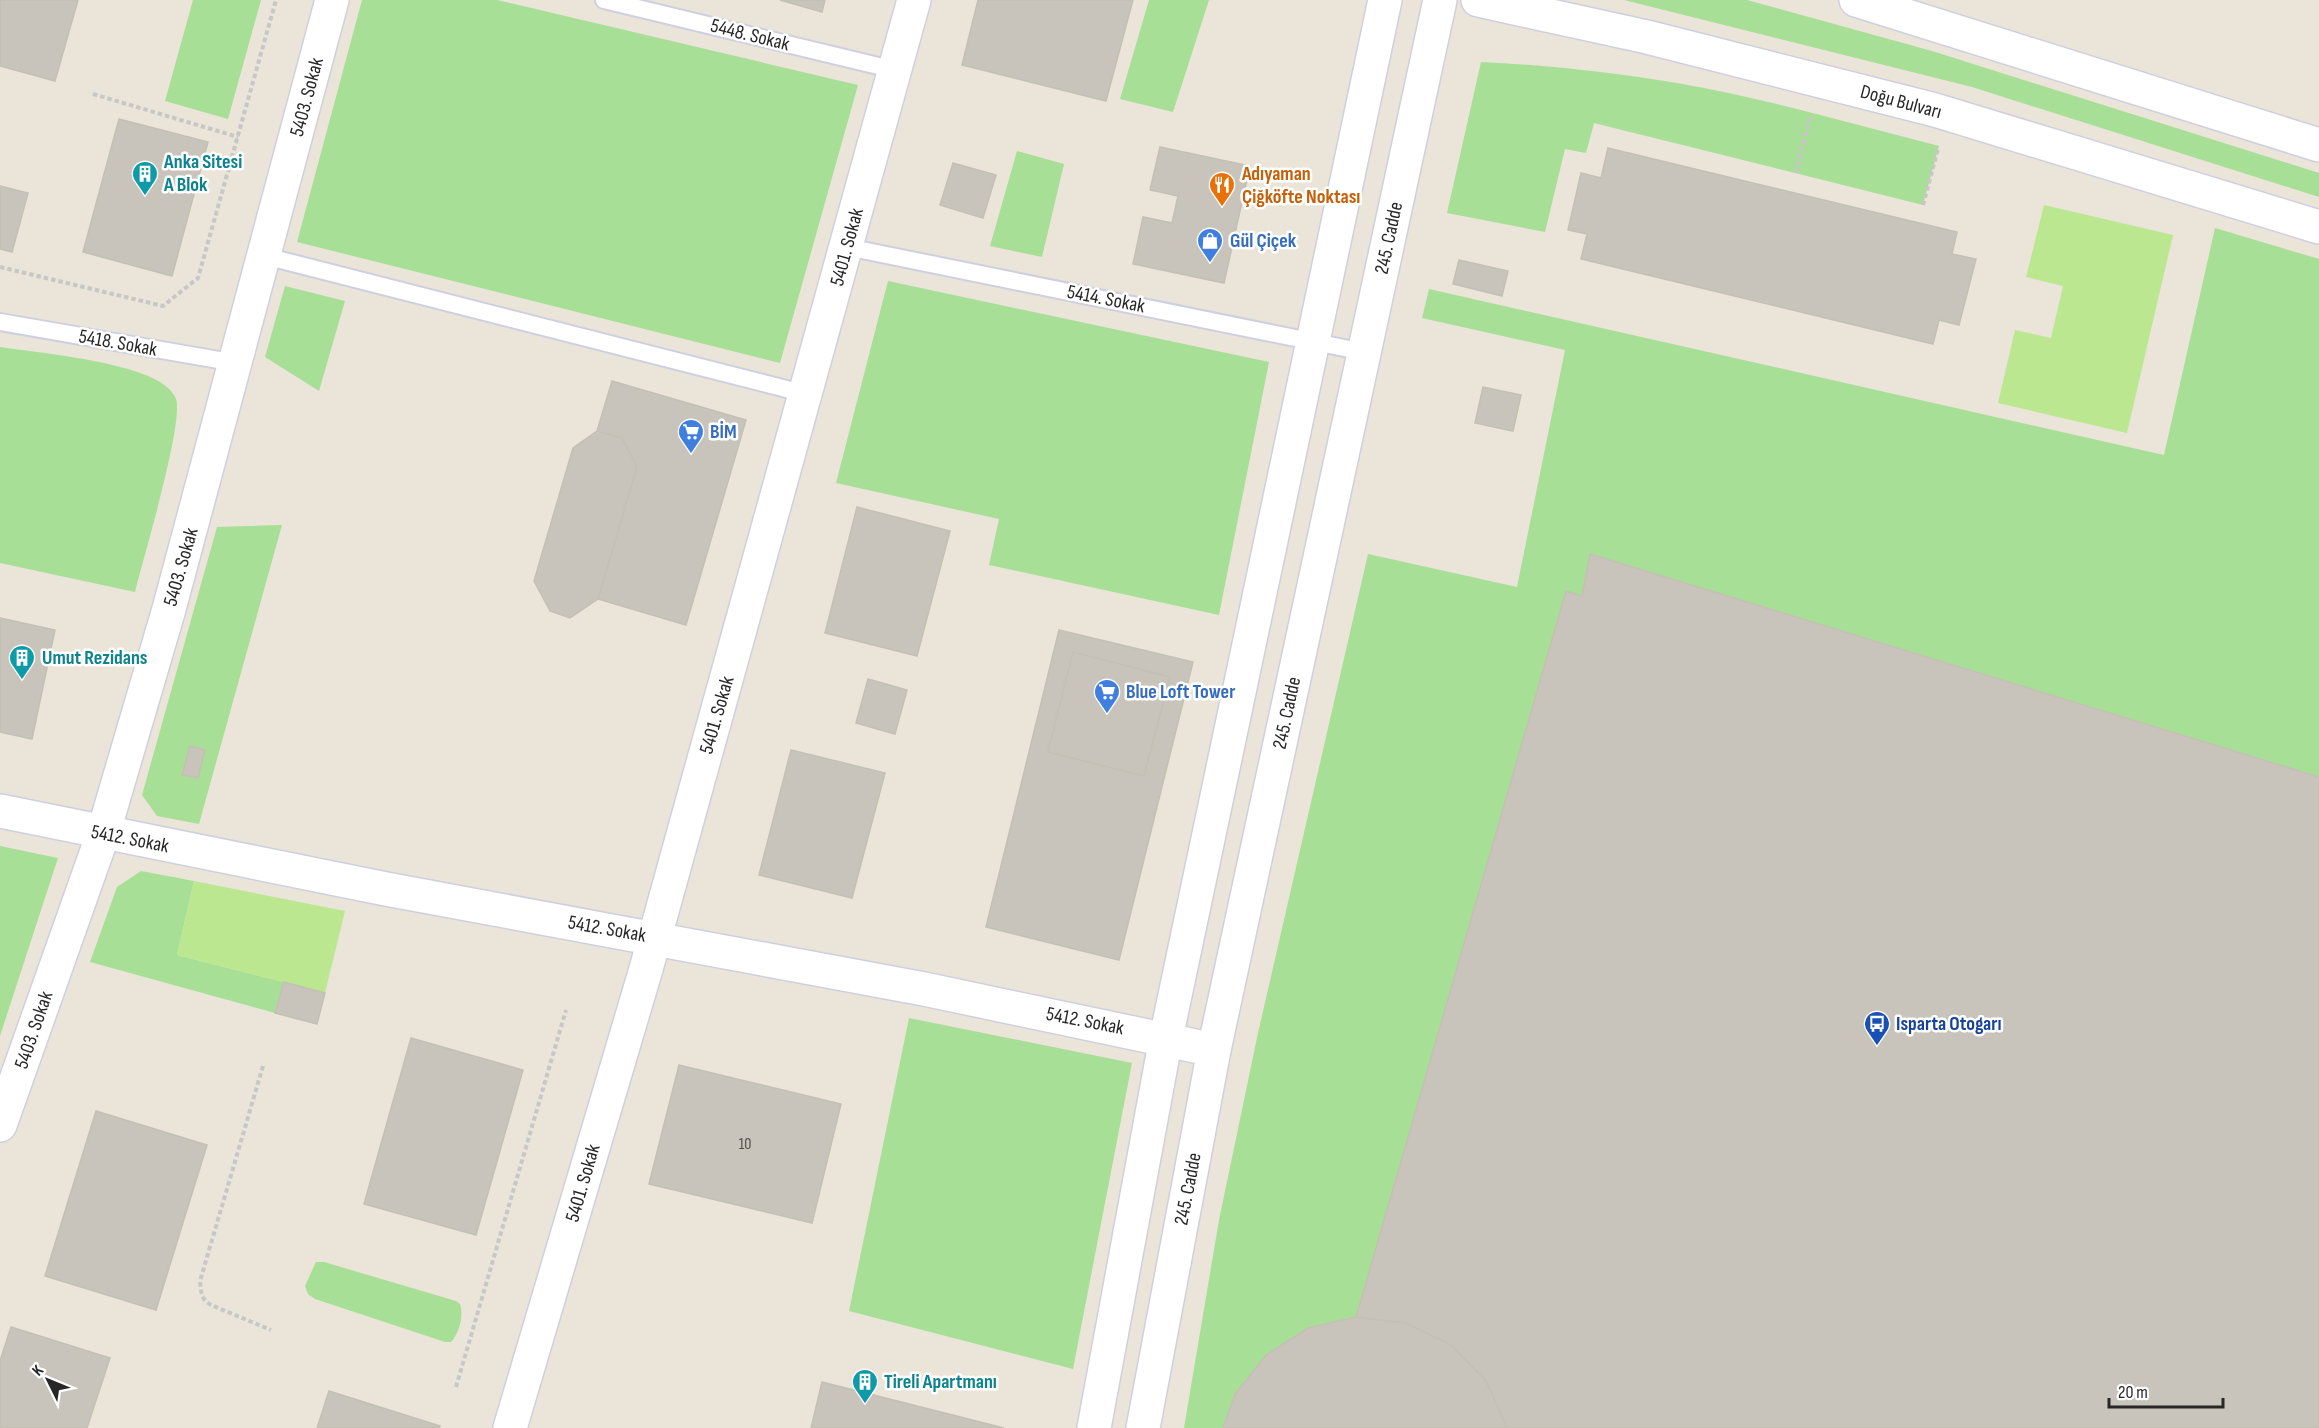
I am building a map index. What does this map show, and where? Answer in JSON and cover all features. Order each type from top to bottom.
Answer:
[{"type":"street","name":"5403. Sokak","points":[[0,1125],[103,834],[193,525],[332,0]]},
{"type":"street","name":"5401. Sokak","points":[[510,1428],[655,938],[914,0]]},
{"type":"street","points":[[1094,1428],[1166,1038],[1385,0]]},
{"type":"street","name":"245. Cadde","points":[[1143,1428],[1214,1050],[1440,0]]},
{"type":"street","name":"Doğu Bulvarı","points":[[1478,0],[1647,37],[1935,110],[2319,227]]},
{"type":"street","points":[[1856,0],[2319,145]]},
{"type":"street","name":"5412. Sokak","points":[[0,811],[103,834],[655,938],[1166,1038],[1214,1050]]},
{"type":"lane","name":"5448. Sokak","points":[[604,0],[895,70]]},
{"type":"lane","name":"5414. Sokak","points":[[847,247],[1364,352]]},
{"type":"lane","points":[[265,256],[807,394]]},
{"type":"lane","name":"5418. Sokak","points":[[0,322],[236,363]]},
{"type":"path","points":[[0,267],[163,306],[198,278],[276,0]]},
{"type":"path","points":[[93,94],[238,137]]},
{"type":"path","points":[[1796,173],[1811,114]]},
{"type":"path","points":[[1923,205],[1939,146]]},
{"type":"path","points":[[456,1387],[566,1010]]},
{"type":"path","points":[[263,1066],[200,1281],[201,1293],[205,1301],[271,1330]]},
{"type":"green space","points":[[193,0],[261,0],[228,119],[165,101]]},
{"type":"green space","points":[[362,0],[497,0],[858,85],[780,363],[297,242]]},
{"type":"green space","points":[[1149,0],[1209,0],[1173,112],[1120,99]]},
{"type":"green space","points":[[1624,0],[1747,0],[1932,51],[2319,173],[2319,197],[1972,87]]},
{"type":"green space","points":[[1481,62],[1579,70],[1710,89],[1939,146],[1923,205],[1594,123],[1586,153],[1565,149],[1545,232],[1447,213]]},
{"type":"green space","points":[[1017,151],[1064,164],[1042,257],[990,246]]},
{"type":"green space","points":[[2044,205],[2173,235],[2127,433],[1998,403],[2015,330],[2051,338],[2063,286],[2026,277]]},
{"type":"green space","points":[[2215,228],[2319,259],[2319,777],[1590,554],[1582,596],[1356,1317],[1308,1328],[1266,1355],[1235,1394],[1223,1428],[1184,1428],[1219,1220],[1258,1033],[1368,554],[1517,587],[1565,350],[1422,318],[1429,289],[2164,455]]},
{"type":"green space","points":[[888,281],[1269,362],[1219,615],[989,565],[999,519],[836,483]]},
{"type":"green space","points":[[285,286],[345,301],[319,391],[265,357]]},
{"type":"green space","points":[[0,347],[89,360],[136,371],[155,379],[175,396],[177,413],[169,462],[135,592],[0,563]]},
{"type":"green space","points":[[282,525],[199,824],[157,816],[142,795],[217,527]]},
{"type":"green space","points":[[0,846],[58,858],[0,1036]]},
{"type":"green space","points":[[141,871],[194,881],[177,955],[284,982],[275,1013],[90,962],[117,887]]},
{"type":"green space","points":[[194,881],[345,911],[325,993],[177,955]]},
{"type":"green space","points":[[909,1018],[1132,1063],[1073,1369],[849,1311]]},
{"type":"green space","points":[[316,1262],[324,1262],[456,1301],[460,1304],[461,1314],[456,1334],[451,1342],[445,1342],[315,1299],[308,1294],[305,1286]]},
{"type":"building","points":[[0,0],[78,0],[55,81],[0,66]]},
{"type":"building","points":[[780,0],[825,0],[822,12]]},
{"type":"building","points":[[978,0],[1133,0],[1106,101],[962,65]]},
{"type":"building","name":"Anka Sitesi A Blok","points":[[119,119],[208,142],[172,276],[83,252]]},
{"type":"building","points":[[1160,147],[1250,166],[1224,283],[1133,264],[1143,217],[1172,223],[1178,196],[1150,190]]},
{"type":"building","points":[[1608,148],[1957,232],[1952,254],[1976,259],[1959,325],[1939,320],[1933,344],[1581,259],[1587,234],[1568,230],[1581,173],[1601,178]]},
{"type":"building","points":[[953,163],[996,175],[983,218],[940,205]]},
{"type":"building","points":[[0,186],[28,193],[12,252],[0,249]]},
{"type":"building","points":[[1459,260],[1508,271],[1502,296],[1453,284]]},
{"type":"building","points":[[612,381],[746,420],[686,625],[598,599],[637,467],[622,438],[597,431]]},
{"type":"building","points":[[1483,387],[1521,395],[1513,431],[1475,423]]},
{"type":"building","points":[[597,431],[622,438],[637,467],[598,599],[570,618],[550,611],[534,581],[573,448]]},
{"type":"building","points":[[857,507],[950,531],[917,656],[825,633]]},
{"type":"building","name":"Isparta Otogarı","points":[[1590,554],[2319,777],[2319,1428],[1507,1428],[1486,1381],[1451,1345],[1406,1323],[1356,1317],[1566,591],[1582,596]]},
{"type":"building","name":"Umut Rezidans","points":[[0,618],[55,630],[32,739],[0,732]]},
{"type":"building","points":[[1059,630],[1193,662],[1119,960],[986,927]]},
{"type":"building","points":[[1073,652],[1170,677],[1144,776],[1048,752]]},
{"type":"building","points":[[868,679],[907,690],[895,734],[856,723]]},
{"type":"building","points":[[190,746],[205,750],[198,778],[182,775]]},
{"type":"building","points":[[791,750],[885,773],[852,898],[759,875]]},
{"type":"building","points":[[284,982],[325,993],[317,1024],[275,1013]]},
{"type":"building","points":[[411,1038],[523,1070],[476,1235],[364,1204]]},
{"type":"building","points":[[679,1065],[841,1104],[812,1223],[649,1184]]},
{"type":"building","points":[[96,1111],[207,1145],[156,1310],[45,1276]]},
{"type":"building","points":[[1356,1317],[1406,1323],[1451,1345],[1486,1381],[1507,1428],[1223,1428],[1235,1394],[1266,1355],[1308,1328]]},
{"type":"building","points":[[11,1327],[110,1358],[87,1428],[0,1428],[0,1361]]},
{"type":"building","name":"Tireli Apartmanı","points":[[822,1382],[1004,1428],[811,1428]]},
{"type":"building","points":[[329,1391],[440,1426],[439,1428],[317,1428]]},
{"type":"place","name":"Anka Sitesi A Blok","points":[[145,197]]},
{"type":"place","name":"Adıyaman Çiğköfte Noktası","points":[[1222,208]]},
{"type":"place","name":"Gül Çiçek","points":[[1210,264]]},
{"type":"place","name":"BİM","points":[[691,455]]},
{"type":"place","name":"Umut Rezidans","points":[[22,681]]},
{"type":"place","name":"Blue Loft Tower","points":[[1107,715]]},
{"type":"place","name":"Isparta Otogarı","points":[[1877,1047]]},
{"type":"place","name":"Tireli Apartmanı","points":[[865,1405]]}]
